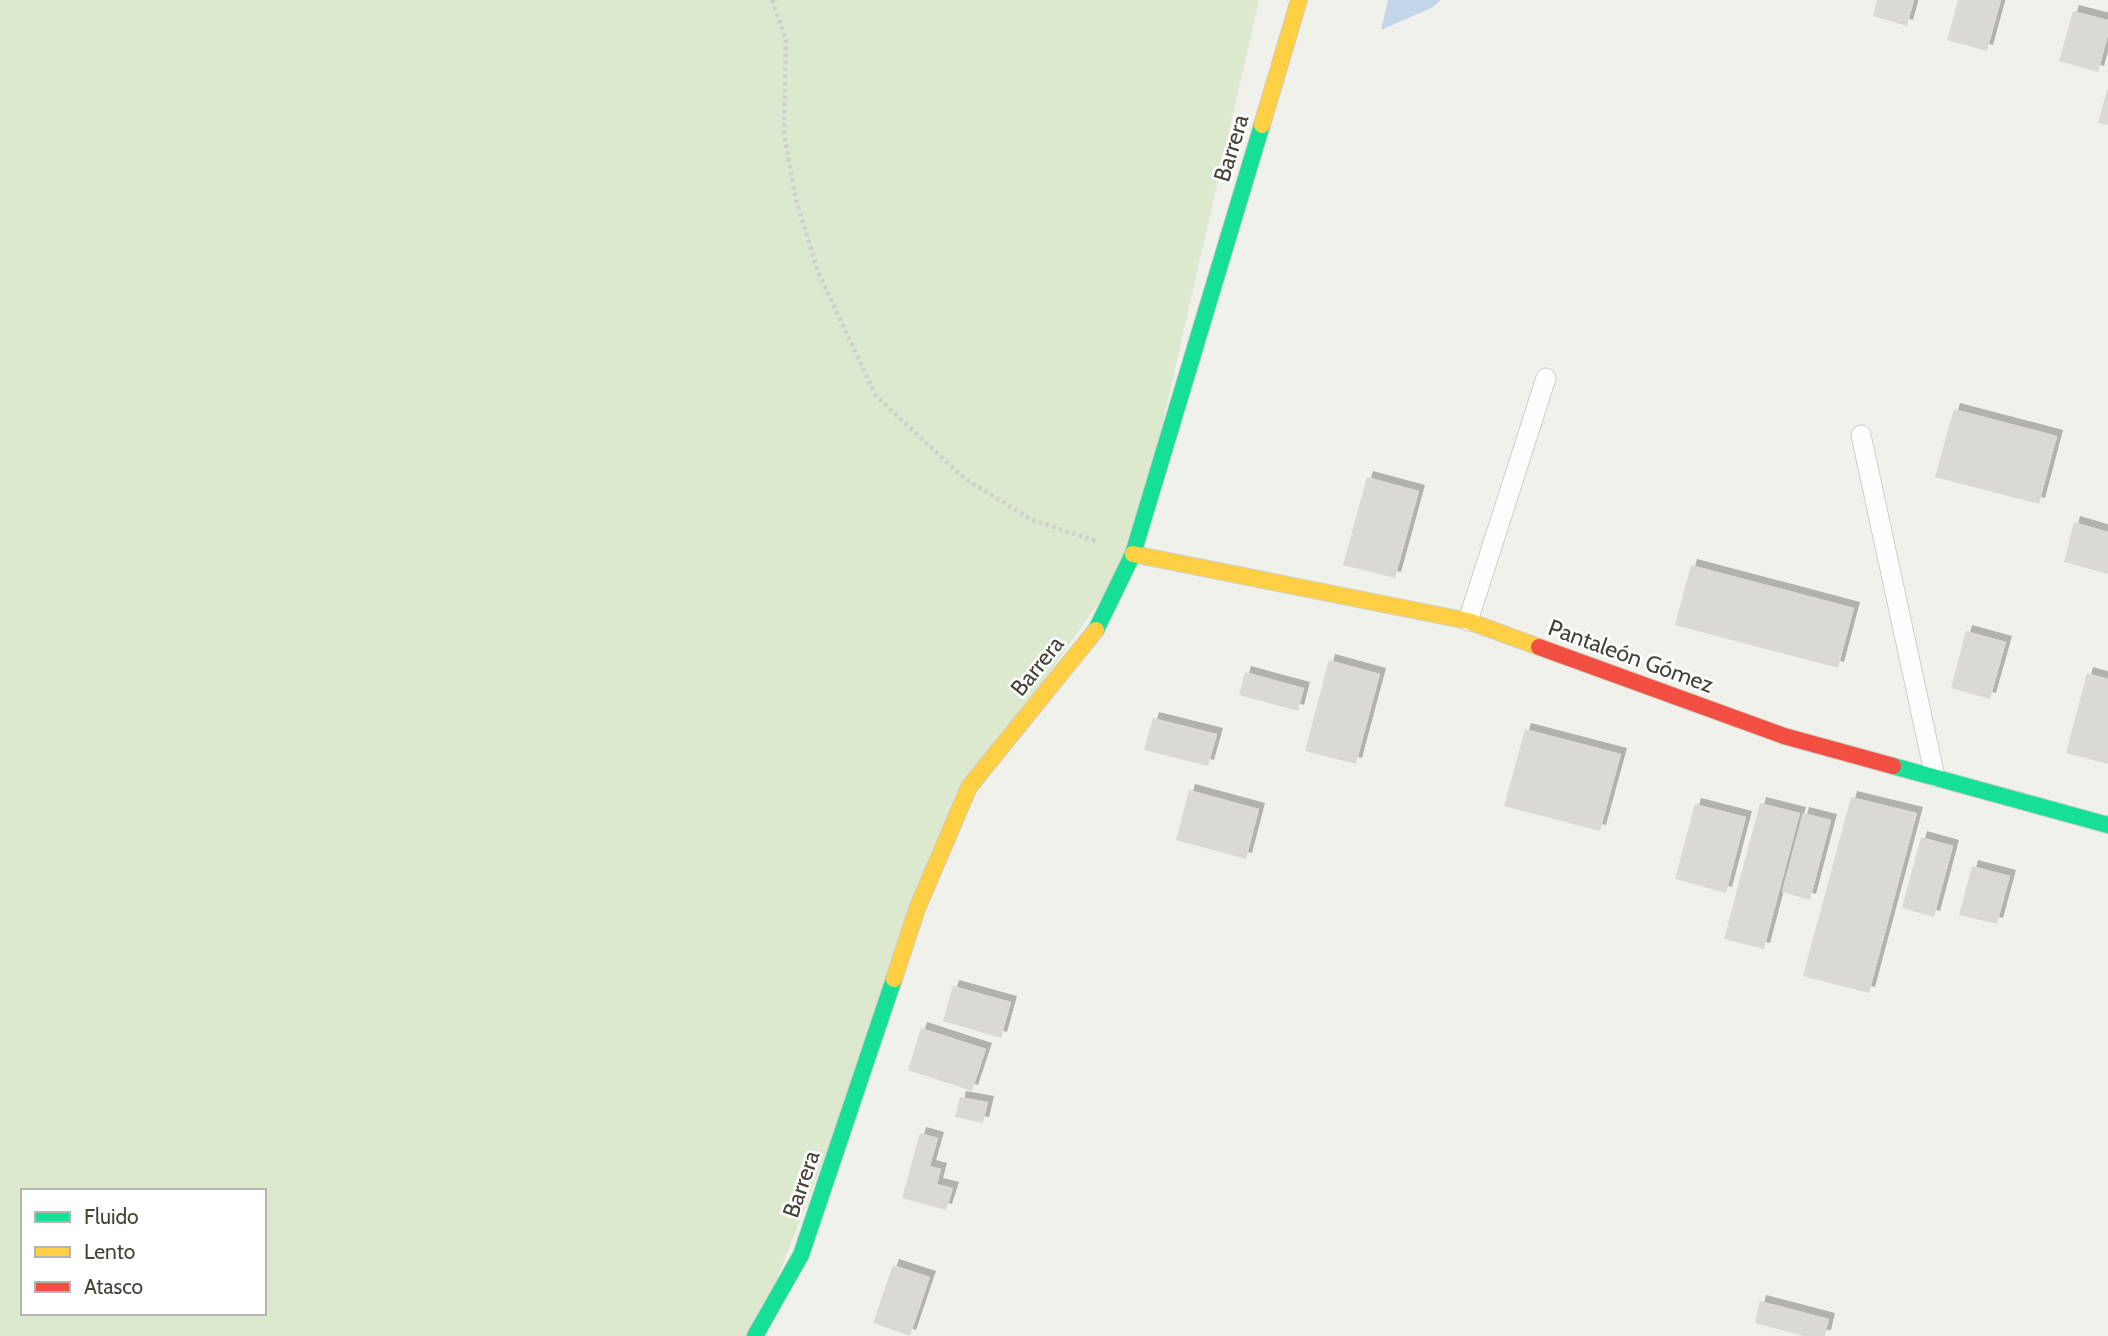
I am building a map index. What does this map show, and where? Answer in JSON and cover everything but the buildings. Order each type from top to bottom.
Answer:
[{"type":"street","name":"Barrera","points":[[755,1336],[801,1255],[918,909],[969,787],[1100,625],[1133,554],[1299,0]]},
{"type":"street","name":"Pantaleón Gómez","points":[[1133,554],[1468,621],[1784,736],[2108,825]]},
{"type":"lane","points":[[1468,621],[1546,379]]},
{"type":"lane","points":[[1861,435],[1935,776]]},
{"type":"path","points":[[772,0],[786,40],[784,133],[796,200],[818,272],[876,396],[964,478],[1032,520],[1133,554]]},
{"type":"green space","points":[[0,0],[1259,0],[1133,554],[969,787],[755,1336],[0,1336]]},
{"type":"water","points":[[1388,0],[1441,0],[1433,7],[1381,30]]},
{"type":"traffic: fast","points":[[1096,630],[1133,554],[1262,125]]},
{"type":"traffic: fast","points":[[1893,766],[2108,825]]},
{"type":"traffic: fast","points":[[755,1336],[801,1255],[894,979]]},
{"type":"traffic: slow","points":[[1262,125],[1299,0]]},
{"type":"traffic: slow","points":[[1133,554],[1468,621],[1539,647]]},
{"type":"traffic: slow","points":[[894,979],[917,909],[969,787],[1096,630]]},
{"type":"traffic: jam","points":[[1539,647],[1784,736],[1893,766]]}]
